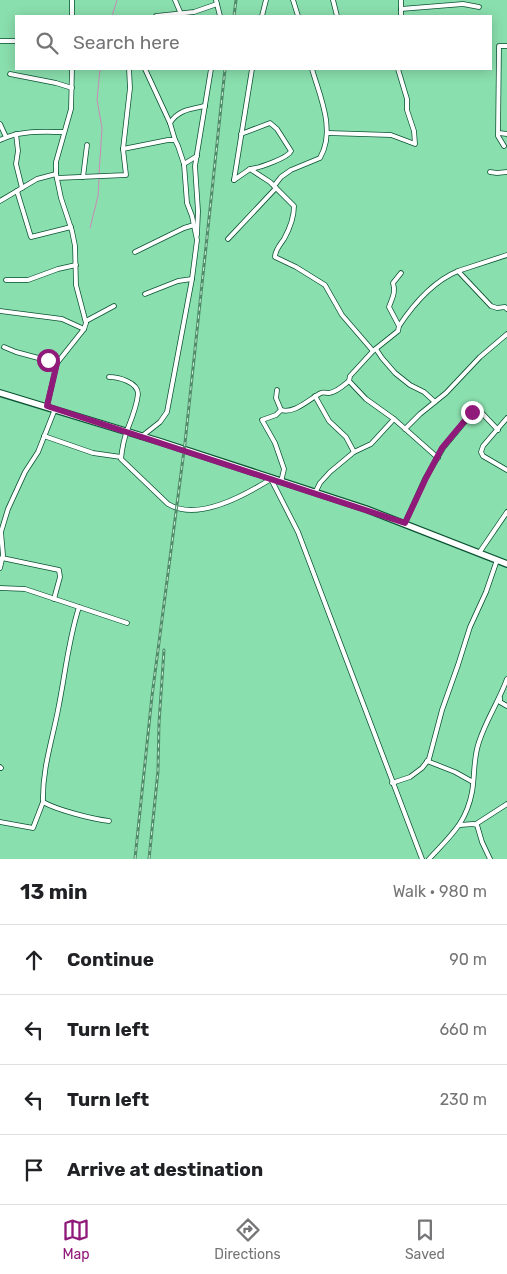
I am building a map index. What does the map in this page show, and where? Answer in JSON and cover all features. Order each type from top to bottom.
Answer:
[{"type":"main road","points":[[0,393],[142,436],[405,523],[507,564]]},
{"type":"street","points":[[72,0],[72,15]]},
{"type":"street","points":[[175,0],[180,14]]},
{"type":"street","points":[[262,15],[266,0]]},
{"type":"street","points":[[289,0],[293,2],[298,15]]},
{"type":"street","points":[[333,0],[338,15]]},
{"type":"street","points":[[401,0],[401,15]]},
{"type":"street","points":[[168,15],[194,12],[216,2],[220,15]]},
{"type":"street","points":[[402,8],[463,4],[479,7]]},
{"type":"street","points":[[0,41],[15,41]]},
{"type":"street","points":[[504,146],[498,136],[499,46],[507,46]]},
{"type":"street","points":[[47,406],[57,363],[84,329],[86,321],[76,285],[76,265],[71,227],[56,176],[56,162],[71,108],[72,70]]},
{"type":"street","points":[[0,201],[37,179],[56,176],[83,177],[126,174],[123,149],[130,88],[129,70]]},
{"type":"street","points":[[145,70],[170,123],[184,164],[188,203],[197,240]]},
{"type":"street","points":[[142,436],[160,422],[167,412],[192,278],[197,240],[198,211],[195,179],[204,106],[211,70]]},
{"type":"street","points":[[241,134],[270,123],[277,129],[291,151],[288,156],[258,168],[250,169],[234,180],[241,134],[252,70]]},
{"type":"street","points":[[228,239],[275,187],[281,177],[291,170],[320,158],[328,133],[320,91],[312,70]]},
{"type":"street","points":[[328,133],[391,135],[415,144],[414,131],[407,110],[407,99],[398,70]]},
{"type":"street","points":[[10,74],[72,88]]},
{"type":"street","points":[[170,123],[174,116],[183,111],[204,106]]},
{"type":"street","points":[[0,124],[6,137]]},
{"type":"street","points":[[0,140],[16,134],[30,132],[64,132]]},
{"type":"street","points":[[498,132],[507,134]]},
{"type":"street","points":[[16,134],[18,151],[16,164],[22,188]]},
{"type":"street","points":[[123,149],[160,140],[175,140]]},
{"type":"street","points":[[83,177],[87,145]]},
{"type":"street","points":[[184,164],[197,156]]},
{"type":"street","points":[[250,169],[275,187],[294,206],[285,237],[275,253],[275,257],[326,285],[342,315],[395,373],[410,385],[424,392],[435,402]]},
{"type":"street","points":[[490,172],[507,172]]},
{"type":"street","points":[[17,191],[31,237],[71,227]]},
{"type":"street","points":[[135,252],[194,225]]},
{"type":"street","points":[[281,410],[295,409],[315,396],[333,391],[349,381],[350,376],[374,350],[398,331],[399,326],[411,310],[448,275],[507,255]]},
{"type":"street","points":[[6,280],[28,280],[58,268],[76,265]]},
{"type":"street","points":[[458,271],[491,306],[507,309]]},
{"type":"street","points":[[399,326],[389,307],[394,296],[395,288],[393,283],[401,273]]},
{"type":"street","points":[[145,294],[178,281],[192,278]]},
{"type":"street","points":[[86,321],[114,306]]},
{"type":"street","points":[[0,312],[62,319],[84,329]]},
{"type":"street","points":[[406,429],[480,357],[507,334]]},
{"type":"street","points":[[4,347],[57,363]]},
{"type":"street","points":[[109,377],[132,384],[138,392],[134,416],[127,432],[121,458],[168,504],[176,509],[185,511],[214,506],[250,492],[271,479],[298,532],[422,859]]},
{"type":"street","points":[[349,381],[366,398],[394,419],[438,458]]},
{"type":"street","points":[[277,390],[276,398],[281,410]]},
{"type":"street","points":[[315,396],[330,420],[346,437],[354,452]]},
{"type":"street","points":[[0,568],[3,524],[18,486],[38,452],[55,409]]},
{"type":"street","points":[[281,410],[276,416],[262,420],[275,443],[284,469],[281,482]]},
{"type":"street","points":[[405,523],[426,478],[450,438],[475,410],[480,412],[498,430]]},
{"type":"street","points":[[507,418],[480,452],[483,456],[507,470]]},
{"type":"street","points":[[315,493],[320,482],[330,472],[354,452],[371,444],[394,419]]},
{"type":"street","points":[[44,436],[85,451],[121,458]]},
{"type":"street","points":[[479,553],[507,512]]},
{"type":"street","points":[[2,558],[59,570],[60,577],[54,599]]},
{"type":"street","points":[[392,783],[410,777],[428,761],[442,710],[470,627],[486,592],[497,560]]},
{"type":"street","points":[[0,588],[25,589],[127,623]]},
{"type":"street","points":[[0,822],[33,828],[43,802],[42,780],[58,710],[71,636],[79,607]]},
{"type":"street","points":[[429,859],[460,825],[467,810],[478,745],[488,718],[500,698],[507,679]]},
{"type":"street","points":[[500,698],[502,703],[507,706]]},
{"type":"street","points":[[428,761],[473,782]]},
{"type":"street","points":[[43,802],[58,809],[89,818],[109,821]]},
{"type":"street","points":[[460,825],[476,824],[507,804]]},
{"type":"street","points":[[476,824],[490,859]]},
{"type":"waterway","points":[[112,15],[117,0]]},
{"type":"waterway","points":[[99,174],[102,128],[97,100],[100,70]]},
{"type":"waterway","points":[[90,228],[98,196],[99,178]]},
{"type":"railway","points":[[234,15],[236,0]]},
{"type":"railway","points":[[135,859],[152,696],[185,443],[225,70]]},
{"type":"railway","points":[[149,859],[158,771],[164,650]]},
{"type":"route","points":[[48,360],[57,363],[47,406],[405,523],[412,505],[442,448],[472,412]]}]
